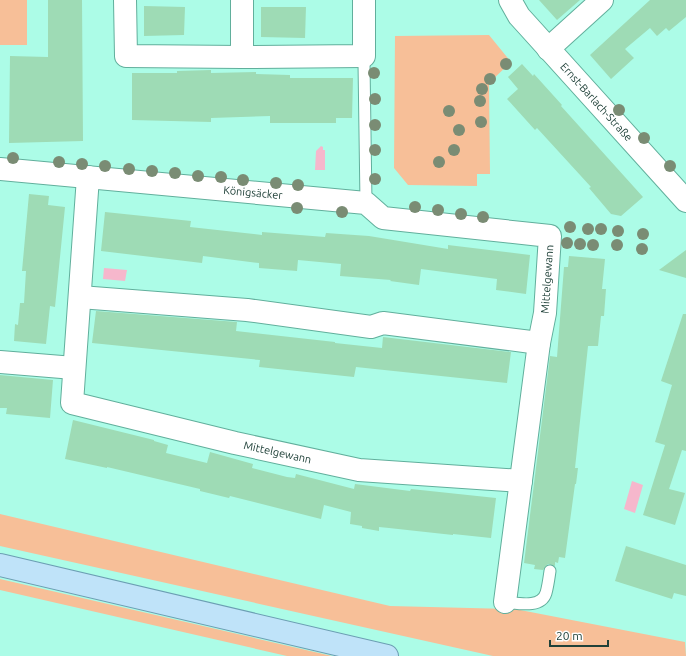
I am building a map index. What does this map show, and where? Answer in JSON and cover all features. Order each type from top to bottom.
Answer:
[{"type":"main road","points":[[0,565],[387,656]]},
{"type":"street","points":[[125,0],[126,56],[242,57],[364,56],[364,0]]},
{"type":"street","points":[[242,0],[242,57]]},
{"type":"street","name":"Ernst-Barlach-Straße","points":[[510,0],[519,16],[686,202]]},
{"type":"street","points":[[548,49],[602,0]]},
{"type":"street","name":"Königsäcker","points":[[0,169],[366,203]]},
{"type":"street","name":"Mittelgewann","points":[[88,178],[72,403],[235,443],[359,470],[522,481]]},
{"type":"street","name":"Mittelgewann","points":[[366,203],[382,218],[550,236],[545,313],[538,343],[522,481],[505,602]]},
{"type":"street","points":[[80,297],[246,310],[371,326],[383,323],[538,343]]},
{"type":"street","points":[[0,362],[74,368]]},
{"type":"lane","points":[[364,63],[366,203]]},
{"type":"lane","points":[[505,602],[528,604],[537,603],[544,598],[546,594],[550,570]]},
{"type":"shaded area","points":[[0,0],[27,0],[27,45],[0,45]]},
{"type":"shaded area","points":[[489,35],[511,62],[489,83],[490,174],[477,174],[477,186],[408,185],[394,168],[395,36]]},
{"type":"shaded area","points":[[321,146],[323,147],[323,150],[325,150],[325,170],[315,170],[316,151]]},
{"type":"shaded area","points":[[104,268],[127,270],[125,281],[103,279]]},
{"type":"shaded area","points":[[632,481],[643,485],[635,513],[624,509]]},
{"type":"shaded area","points":[[0,514],[390,606],[515,609],[685,642],[686,656],[493,656],[0,546]]},
{"type":"shaded area","points":[[0,579],[332,656],[287,656],[0,590]]},
{"type":"building","points":[[48,0],[82,0],[83,141],[9,143],[10,56],[48,57]]},
{"type":"building","points":[[539,0],[580,0],[557,20]]},
{"type":"building","points":[[650,0],[686,0],[686,17],[669,31],[666,28],[657,36],[650,28],[625,49],[634,58],[611,79],[590,55]]},
{"type":"building","points":[[144,6],[185,7],[184,35],[144,36]]},
{"type":"building","points":[[261,7],[306,7],[305,38],[261,37]]},
{"type":"building","points":[[522,64],[533,76],[534,74],[643,197],[621,216],[611,214],[589,188],[591,187],[537,128],[535,130],[507,99],[518,89],[508,77]]},
{"type":"building","points":[[211,70],[211,73],[256,72],[256,74],[290,75],[290,78],[353,78],[352,118],[336,118],[336,123],[270,123],[270,116],[211,118],[211,122],[132,120],[132,73],[177,73],[177,71]]},
{"type":"building","points":[[29,194],[49,196],[48,205],[65,207],[55,307],[50,306],[46,344],[14,341],[15,324],[18,325],[20,303],[24,303],[26,271],[22,271]]},
{"type":"building","points":[[105,212],[191,221],[190,227],[262,235],[262,232],[325,237],[326,233],[369,236],[448,249],[448,245],[530,255],[526,294],[496,290],[497,279],[421,269],[419,285],[390,281],[391,280],[340,276],[341,264],[298,260],[297,271],[259,268],[259,263],[203,256],[202,263],[101,251]]},
{"type":"building","points":[[686,250],[686,278],[659,270]]},
{"type":"building","points":[[569,256],[605,259],[602,289],[606,289],[604,316],[601,316],[598,346],[588,346],[575,468],[578,468],[565,558],[559,557],[558,563],[555,562],[555,566],[548,564],[543,570],[534,569],[535,565],[524,563],[550,356],[557,357],[564,267],[568,267]]},
{"type":"building","points":[[96,311],[237,322],[236,331],[382,348],[383,337],[511,352],[507,383],[356,367],[354,377],[259,367],[260,360],[92,343]]},
{"type":"building","points":[[683,314],[686,314],[686,451],[682,450],[669,489],[685,493],[675,525],[643,515],[665,445],[655,442],[672,385],[661,381]]},
{"type":"building","points":[[0,375],[53,380],[50,418],[6,414],[7,408],[0,408]]},
{"type":"building","points":[[73,420],[154,440],[168,445],[166,453],[207,463],[210,452],[253,464],[252,468],[287,477],[295,478],[296,474],[354,489],[355,484],[410,491],[411,489],[496,498],[491,538],[379,527],[379,531],[362,528],[362,526],[350,524],[351,512],[324,505],[321,519],[230,496],[229,498],[200,491],[200,489],[107,467],[65,459]]},
{"type":"building","points":[[626,546],[686,565],[686,596],[674,593],[672,599],[615,581]]}]
